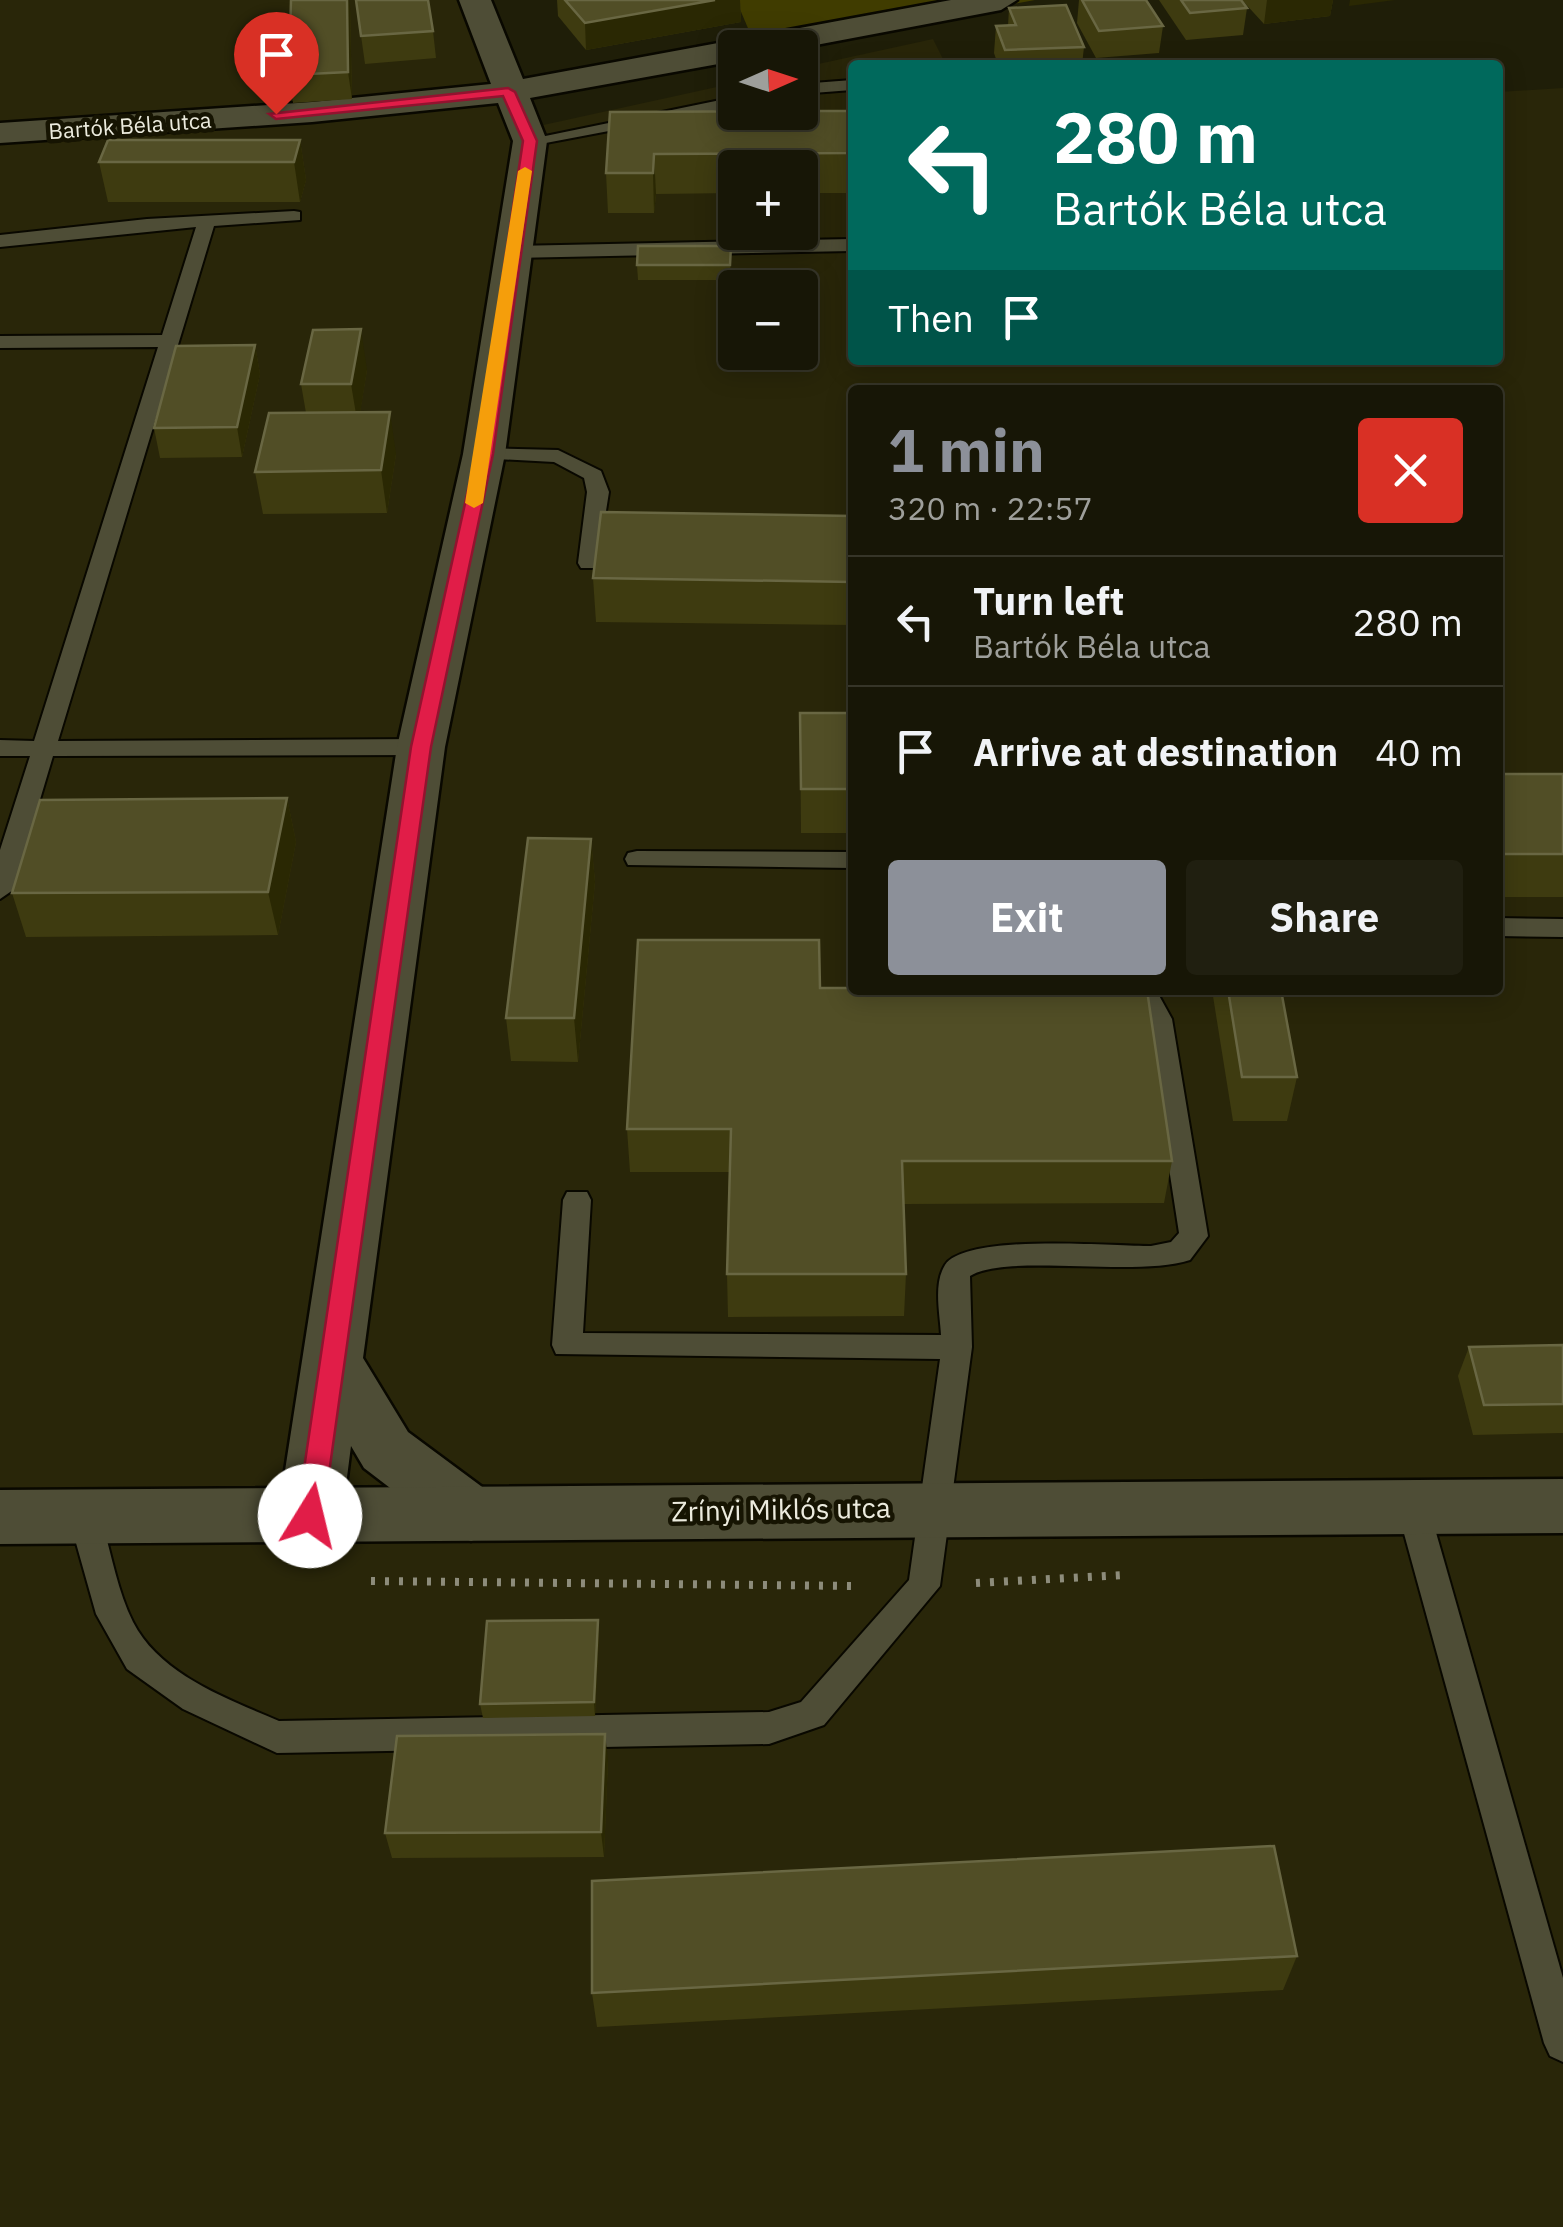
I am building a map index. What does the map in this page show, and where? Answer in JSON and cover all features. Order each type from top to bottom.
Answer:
[{"type":"street","points":[[310,1516],[421,747],[484,454],[530,141],[475,0]]},
{"type":"street","points":[[818,35],[1001,0]]},
{"type":"street","name":"Bartók Béla utca","points":[[0,132],[312,112],[508,92],[718,53]]},
{"type":"street","points":[[334,1363],[386,1450],[471,1514]]},
{"type":"street","name":"Zrínyi Miklós utca","points":[[0,1517],[934,1506],[1563,1506]]},
{"type":"lane","points":[[818,88],[848,86]]},
{"type":"lane","points":[[530,141],[718,105]]},
{"type":"lane","points":[[0,241],[207,220],[294,216]]},
{"type":"lane","points":[[0,890],[207,220]]},
{"type":"lane","points":[[513,252],[848,245]]},
{"type":"lane","points":[[0,342],[170,342]]},
{"type":"lane","points":[[484,454],[558,456],[594,476],[598,492],[590,563]]},
{"type":"lane","points":[[0,748],[421,747]]},
{"type":"lane","points":[[637,859],[848,860]]},
{"type":"lane","points":[[1503,927],[1563,928]]},
{"type":"lane","points":[[86,1518],[128,1645],[164,1678],[228,1715],[277,1737],[769,1728],[812,1714],[924,1586],[957,1347],[953,1286],[957,1270],[973,1260],[1151,1257],[1180,1252],[1194,1236],[1158,1019],[1146,995]]},
{"type":"lane","points":[[577,1200],[567,1345],[957,1347]]},
{"type":"lane","points":[[1412,1508],[1563,2044]]},
{"type":"shaded area","points":[[0,0],[459,0],[525,129],[718,87],[718,130],[818,130],[818,64],[933,39],[944,60],[848,60],[848,365],[1503,365],[1503,92],[1563,88],[1563,2227],[0,2227]]},
{"type":"shaded area","points":[[736,0],[1035,0],[818,39],[818,30],[749,30]]},
{"type":"building","points":[[291,0],[347,0],[348,72],[289,75]]},
{"type":"building","points":[[356,0],[428,0],[433,31],[361,36]]},
{"type":"building","points":[[565,0],[715,0],[585,23]]},
{"type":"building","points":[[1082,0],[1146,0],[1163,26],[1099,31]]},
{"type":"building","points":[[1181,0],[1241,0],[1247,8],[1190,13]]},
{"type":"building","points":[[1066,5],[1084,47],[1005,50],[996,26],[1016,25],[1009,8]]},
{"type":"building","points":[[818,111],[848,111],[848,153],[718,150],[718,154],[654,154],[653,173],[606,173],[610,112],[718,112],[718,130],[818,130]]},
{"type":"building","points":[[108,140],[300,140],[294,162],[99,162]]},
{"type":"building","points":[[638,246],[718,246],[718,250],[731,250],[730,265],[637,265]]},
{"type":"building","points":[[361,329],[351,384],[301,384],[313,330]]},
{"type":"building","points":[[255,345],[237,427],[154,428],[176,346]]},
{"type":"building","points":[[390,412],[381,470],[255,472],[269,413]]},
{"type":"building","points":[[601,512],[848,516],[848,582],[593,578]]},
{"type":"building","points":[[800,713],[848,713],[848,789],[801,789]]},
{"type":"building","points":[[1503,774],[1563,774],[1563,854],[1503,854]]},
{"type":"building","points":[[287,798],[268,892],[12,893],[40,800]]},
{"type":"building","points":[[528,838],[591,839],[574,1018],[506,1018]]},
{"type":"building","points":[[638,940],[819,940],[820,988],[848,988],[848,995],[1148,995],[1172,1161],[902,1161],[906,1274],[727,1274],[731,1129],[627,1129]]},
{"type":"building","points":[[1229,995],[1282,995],[1297,1077],[1242,1077]]},
{"type":"building","points":[[1563,1345],[1563,1404],[1484,1405],[1469,1347]]},
{"type":"building","points":[[598,1620],[594,1702],[480,1704],[487,1621]]},
{"type":"building","points":[[605,1734],[601,1832],[385,1833],[397,1736]]},
{"type":"building","points":[[1274,1846],[1297,1956],[592,1993],[592,1881]]},
{"type":"slow traffic","points":[[474,503],[525,171]]},
{"type":"route","points":[[276,114],[508,92],[530,141],[484,454],[421,747],[310,1516]]}]
